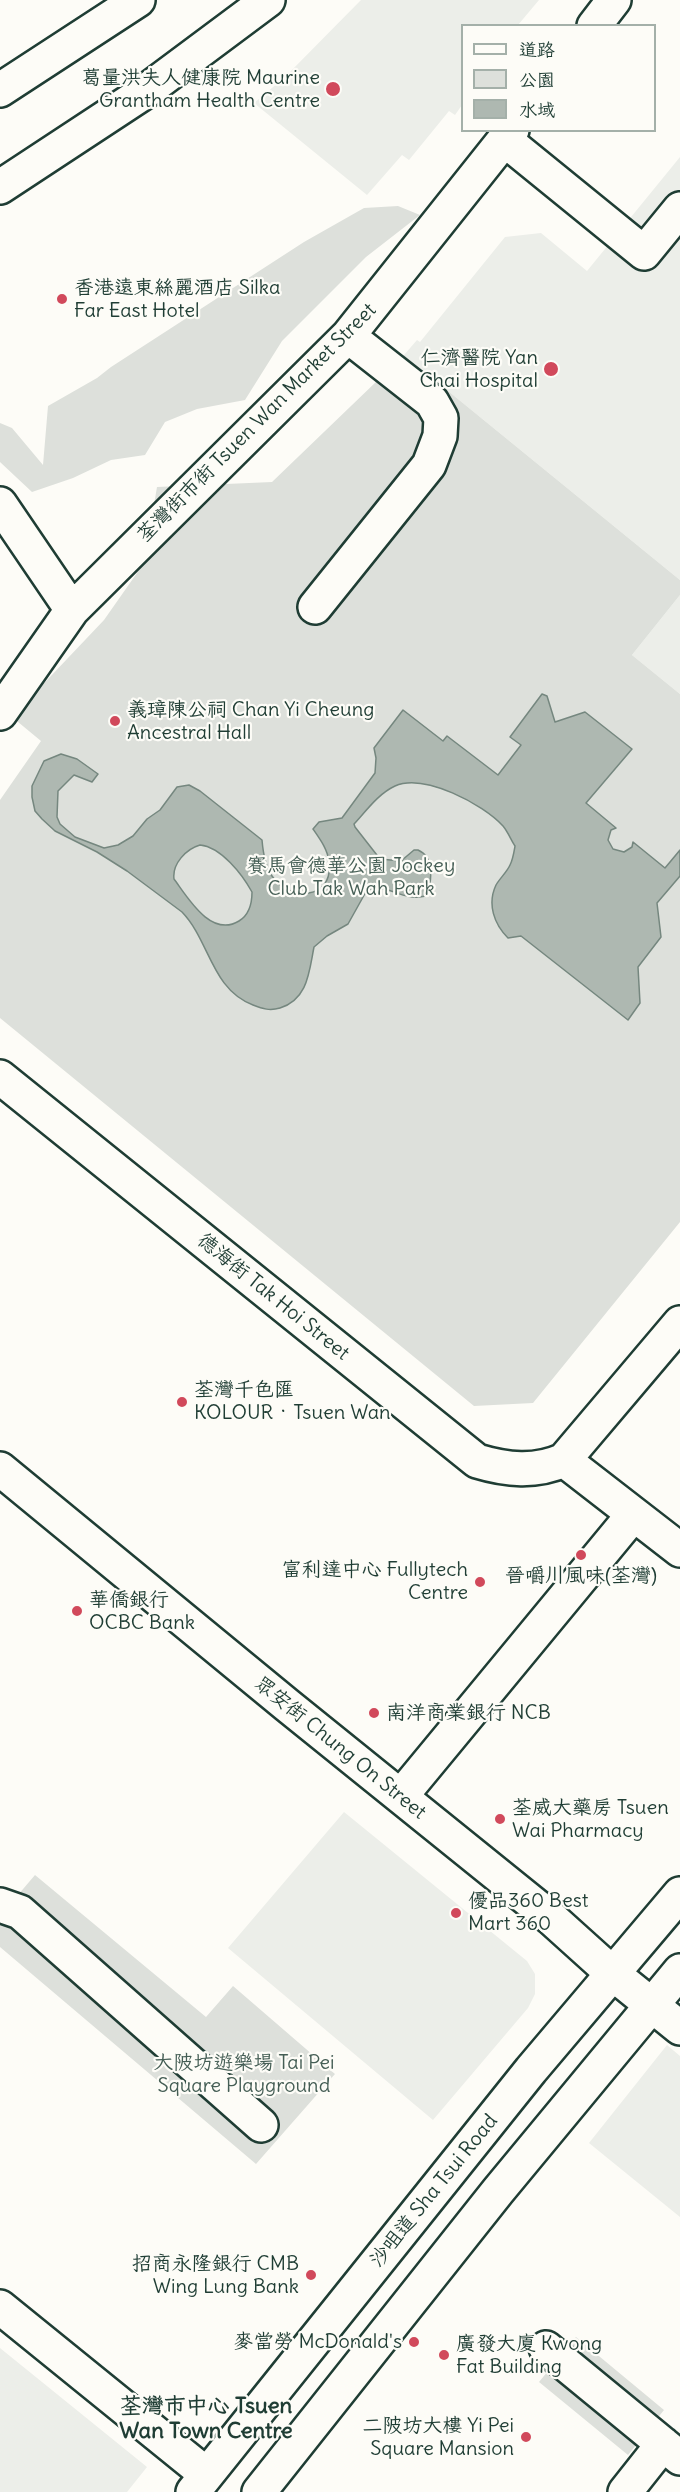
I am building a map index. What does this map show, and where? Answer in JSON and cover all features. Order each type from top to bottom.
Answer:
[{"type":"street","points":[[0,90],[138,0]]},
{"type":"street","points":[[0,187],[146,91],[268,0]]},
{"type":"street","points":[[596,24],[614,0]]},
{"type":"street","points":[[508,135],[644,253],[680,209]]},
{"type":"street","name":"荃灣街市街 Tsuen Wan Market Street","points":[[0,713],[72,610],[348,336],[508,135]]},
{"type":"street","points":[[315,607],[429,465],[440,436],[441,418],[432,402],[348,336]]},
{"type":"street","points":[[0,504],[72,610]]},
{"type":"street","name":"德海街 Tak Hoi Street","points":[[0,1077],[477,1461],[503,1469],[520,1469],[548,1467],[564,1460]]},
{"type":"street","points":[[680,1323],[564,1460],[680,1550]]},
{"type":"street","name":"眾安街 Chung On Street","points":[[0,1469],[575,1938],[612,1973],[680,2028]]},
{"type":"street","points":[[401,1797],[633,1515]]},
{"type":"street","name":"沙咀道 Sha Tsui Road","points":[[200,2483],[531,2070],[680,1894]]},
{"type":"street","points":[[0,1905],[20,1912],[261,2126]]},
{"type":"street","points":[[259,2492],[491,2199],[680,1971]]},
{"type":"street","points":[[0,2307],[200,2483]]},
{"type":"street","points":[[546,2348],[671,2451],[625,2492]]},
{"type":"shaded area","points":[[361,0],[539,0],[519,24],[461,24],[461,106],[455,115],[449,111],[409,160],[402,155],[367,195],[254,103],[285,77]]},
{"type":"shaded area","name":"仁濟醫院 Yan Chai Hospital","points":[[680,157],[680,580],[404,355],[417,340],[420,342],[505,237],[541,233],[587,271]]},
{"type":"shaded area","points":[[680,595],[680,694],[632,655]]},
{"type":"shaded area","points":[[344,1812],[527,1961],[535,1974],[535,1994],[528,2008],[433,2120],[228,1948]]},
{"type":"shaded area","points":[[667,2045],[680,2056],[680,2217],[589,2143]]},
{"type":"shaded area","points":[[0,2348],[147,2467],[127,2492],[0,2492]]},
{"type":"green space","points":[[398,206],[420,215],[366,257],[282,341],[245,400],[197,409],[165,422],[145,455],[111,460],[73,478],[32,492],[0,462],[0,423],[12,428],[43,465],[48,406],[97,378],[304,242],[364,208]]},
{"type":"green space","name":"賽馬會德華公園 Jockey Club Tak Wah Park","points":[[404,355],[680,580],[680,595],[632,655],[680,694],[680,1222],[533,1403],[474,1406],[0,1018],[0,800],[41,741],[12,717],[104,620],[144,563],[157,487],[272,482]]},
{"type":"green space","name":"大陂坊遊樂場 Tai Pei Square Playground","points":[[35,1875],[206,2017],[233,1986],[335,2074],[256,2164],[0,1947],[0,1916]]},
{"type":"green space","points":[[576,2337],[664,2410],[628,2455],[539,2382]]},
{"type":"water","points":[[542,694],[547,696],[555,722],[585,712],[632,749],[586,803],[616,828],[611,830],[608,840],[613,849],[624,852],[632,847],[633,842],[665,868],[680,850],[680,876],[657,903],[661,937],[638,967],[640,1003],[628,1020],[521,936],[508,938],[503,932],[493,913],[492,899],[496,885],[511,863],[515,846],[505,828],[494,817],[468,800],[437,787],[407,783],[395,786],[378,798],[354,824],[380,859],[401,861],[414,850],[423,853],[431,870],[426,896],[409,896],[382,888],[367,890],[348,924],[327,936],[314,947],[306,984],[302,991],[289,1004],[270,1009],[253,1005],[239,998],[228,988],[182,912],[127,871],[97,852],[55,831],[35,811],[32,797],[32,786],[44,761],[61,754],[77,759],[98,774],[92,782],[74,775],[58,791],[57,817],[60,824],[75,837],[104,848],[118,845],[133,836],[147,819],[160,810],[177,787],[189,785],[200,791],[262,840],[268,868],[280,884],[289,890],[309,893],[325,884],[329,875],[327,853],[313,829],[319,822],[342,818],[375,773],[374,748],[403,710],[443,741],[447,736],[498,775],[521,745],[510,737]],"holes":[[[200,845],[208,847],[230,862],[252,892],[248,912],[239,921],[229,925],[219,924],[201,914],[174,879],[175,868],[185,854]]]},
{"type":"place","name":"葛量洪夫人健康院 Maurine Grantham Health Centre","points":[[333,89]]},
{"type":"place","name":"香港遠東絲麗酒店 Silka Far East Hotel","points":[[62,299]]},
{"type":"place","name":"仁濟醫院 Yan Chai Hospital","points":[[551,369]]},
{"type":"place","name":"義璋陳公祠 Chan Yi Cheung Ancestral Hall","points":[[115,721]]},
{"type":"place","name":"荃灣千色匯 KOLOUR‧Tsuen Wan","points":[[182,1402]]},
{"type":"place","name":"晉嚼川風味(荃灣)","points":[[581,1555]]},
{"type":"place","name":"富利達中心 Fullytech Centre","points":[[480,1582]]},
{"type":"place","name":"華僑銀行 OCBC Bank","points":[[77,1611]]},
{"type":"place","name":"南洋商業銀行 NCB","points":[[374,1713]]},
{"type":"place","name":"荃威大藥房 Tsuen Wai Pharmacy","points":[[500,1819]]},
{"type":"place","name":"優品360 Best Mart 360","points":[[456,1913]]},
{"type":"place","name":"招商永隆銀行 CMB Wing Lung Bank","points":[[311,2275]]},
{"type":"place","name":"麥當勞 McDonald's","points":[[414,2342]]},
{"type":"place","name":"廣發大廈 Kwong Fat Building","points":[[444,2355]]},
{"type":"place","name":"二陂坊大樓 Yi Pei Square Mansion","points":[[526,2437]]},
{"type":"district","name":"荃灣市中心 Tsuen Wan Town Centre","points":[[206,2420]]}]
